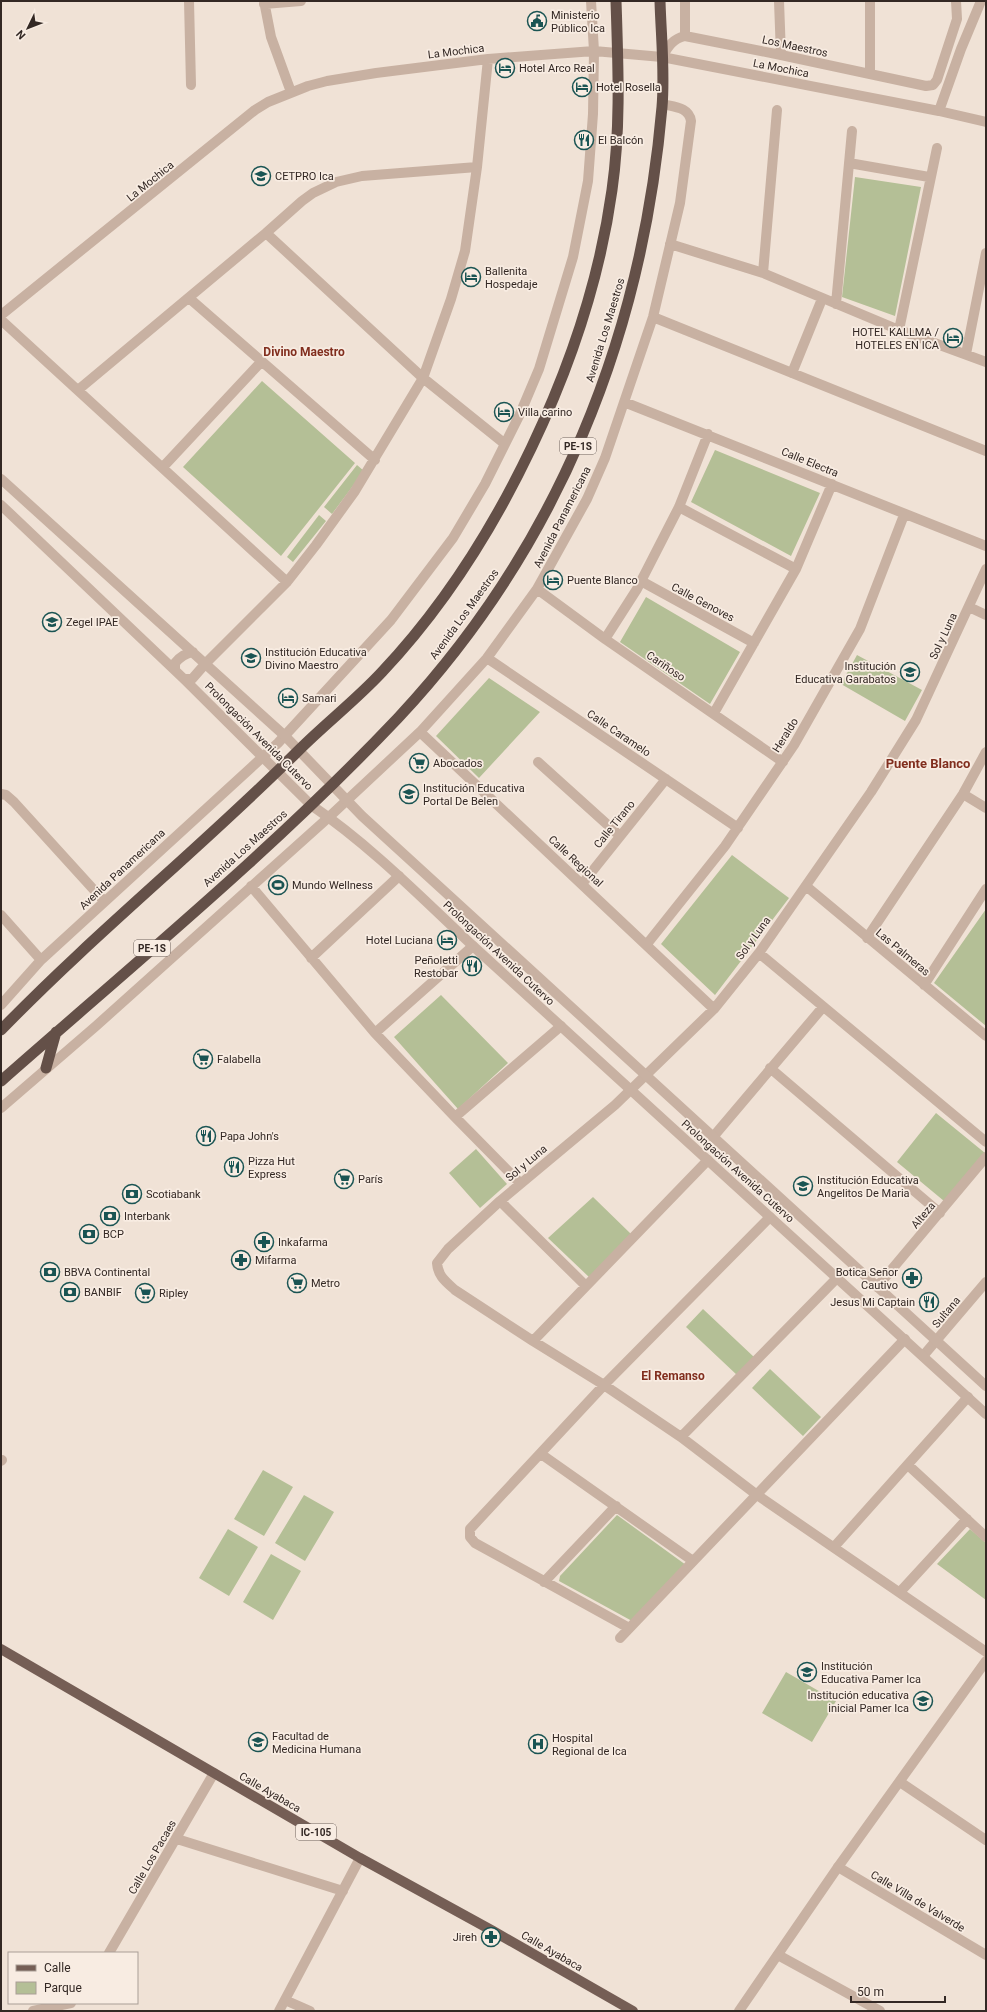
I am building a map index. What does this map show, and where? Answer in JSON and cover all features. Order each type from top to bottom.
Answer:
[{"type":"highway","points":[[1,1030],[74,958],[278,771],[381,674],[423,624],[472,554],[504,500],[544,419],[572,351],[599,260],[612,188],[618,108],[616,1]]},
{"type":"highway","name":"Avenida Los Maestros","points":[[1,1081],[312,805],[398,717],[462,640],[518,561],[555,494],[589,422],[618,338],[639,258],[648,209],[662,104],[660,1]]},
{"type":"highway","points":[[46,1068],[56,1032]]},
{"type":"main road","name":"Calle Ayabaca","points":[[1,1649],[360,1858],[493,1930],[633,2011]]},
{"type":"street","points":[[189,1],[191,85]]},
{"type":"street","points":[[291,92],[271,37],[264,2],[301,1]]},
{"type":"street","name":"Avenida Panamericana","points":[[1,1005],[41,960],[104,901],[264,757],[285,736],[391,620],[453,538],[485,484],[520,414],[539,369],[568,276],[580,228],[588,181],[591,148],[594,51],[591,1]]},
{"type":"street","points":[[662,57],[670,44],[677,38],[685,36],[684,1]]},
{"type":"street","points":[[779,1],[781,55]]},
{"type":"street","points":[[870,1],[870,74]]},
{"type":"street","points":[[956,1],[957,19],[971,24]]},
{"type":"street","points":[[939,111],[981,1]]},
{"type":"street","name":"Los Maestros","points":[[685,36],[926,86],[933,85],[937,80],[957,19]]},
{"type":"street","name":"La Mochica","points":[[1,315],[255,110],[291,92],[327,81],[488,59],[594,51],[618,52],[662,57],[939,111],[986,122]]},
{"type":"street","points":[[184,679],[192,679],[287,582],[355,491],[423,378],[451,298],[465,251],[477,167],[488,59]]},
{"type":"street","name":"Avenida Panamericana","points":[[251,886],[317,828],[420,732],[487,658],[538,589],[587,499],[605,458],[653,317],[680,203],[691,121],[690,115],[684,110],[662,104]]},
{"type":"street","points":[[763,274],[777,110]]},
{"type":"street","points":[[836,304],[852,131]]},
{"type":"street","points":[[899,330],[936,148]]},
{"type":"street","points":[[849,162],[929,177]]},
{"type":"street","points":[[78,390],[189,298],[302,201],[324,187],[336,182],[362,176],[477,167]]},
{"type":"street","points":[[266,233],[423,378],[504,444]]},
{"type":"street","points":[[670,244],[763,274],[899,330],[986,362]]},
{"type":"street","points":[[966,354],[986,253]]},
{"type":"street","points":[[189,298],[375,460]]},
{"type":"street","points":[[792,373],[822,298]]},
{"type":"street","points":[[653,317],[986,451]]},
{"type":"street","points":[[1,320],[287,582]]},
{"type":"street","points":[[163,467],[261,362]]},
{"type":"street","name":"Calle Electra","points":[[624,402],[832,484],[904,515],[986,546]]},
{"type":"street","points":[[605,639],[641,582],[679,507],[708,434]]},
{"type":"street","name":"Prolongación Avenida Cutervo","points":[[1,479],[206,663],[300,750],[362,816],[986,1386]]},
{"type":"street","points":[[714,713],[796,569],[832,484]]},
{"type":"street","name":"Prolongación Avenida Cutervo","points":[[1,505],[175,670],[312,805],[329,817],[399,876],[630,1090],[986,1414]]},
{"type":"street","points":[[679,507],[796,569]]},
{"type":"street","name":"Heraldo","points":[[647,944],[738,828],[783,762],[844,660],[860,629],[904,515]]},
{"type":"street","name":"Sol y Luna","points":[[533,1341],[455,1290],[444,1280],[438,1271],[437,1263],[448,1249],[520,1183],[615,1105],[714,1009],[759,953],[871,792],[916,720],[986,569]]},
{"type":"street","name":"Calle Genoves","points":[[641,582],[754,643]]},
{"type":"street","name":"Cariñoso","points":[[538,589],[605,639],[783,762]]},
{"type":"street","points":[[969,607],[986,615]]},
{"type":"street","points":[[175,670],[175,663],[178,658],[183,654],[194,652]]},
{"type":"street","name":"Calle Caramelo","points":[[487,658],[738,828]]},
{"type":"street","name":"Calle Regional","points":[[420,732],[647,944],[714,1009]]},
{"type":"street","points":[[867,938],[963,794],[986,752]]},
{"type":"street","points":[[538,762],[620,836]]},
{"type":"street","name":"Calle Tirano","points":[[582,884],[666,779]]},
{"type":"street","points":[[1,794],[6,795],[14,802],[104,901]]},
{"type":"street","points":[[963,794],[986,808]]},
{"type":"street","points":[[311,958],[399,876]]},
{"type":"street","points":[[1,1108],[96,1026],[251,886],[262,897],[311,958],[376,1033],[454,1117],[520,1183]]},
{"type":"street","name":"Las Palmeras","points":[[806,886],[986,1036]]},
{"type":"street","points":[[924,985],[986,889]]},
{"type":"street","points":[[1,915],[41,960]]},
{"type":"street","points":[[376,1033],[473,946]]},
{"type":"street","points":[[759,953],[986,1142]]},
{"type":"street","points":[[713,1137],[823,1007]]},
{"type":"street","points":[[454,1117],[561,1026]]},
{"type":"street","points":[[770,1068],[940,1213]]},
{"type":"street","name":"Alteza","points":[[877,1287],[986,1158]]},
{"type":"street","points":[[708,1160],[533,1341],[604,1385],[682,1438],[757,1495],[986,1652]]},
{"type":"street","points":[[500,1201],[586,1286]]},
{"type":"street","points":[[629,1628],[475,1543],[469,1533],[472,1526],[604,1385],[770,1217]]},
{"type":"street","points":[[682,1438],[837,1278]]},
{"type":"street","name":"Sultana","points":[[923,1356],[986,1282]]},
{"type":"street","points":[[620,1638],[905,1339]]},
{"type":"street","points":[[834,1547],[968,1397]]},
{"type":"street","points":[[541,1454],[693,1561]]},
{"type":"street","points":[[908,1465],[986,1537]]},
{"type":"street","points":[[544,1582],[616,1506]]},
{"type":"street","points":[[900,1592],[967,1519]]},
{"type":"street","points":[[739,2011],[838,1867],[986,1661]]},
{"type":"street","name":"Calle Los Pacaes","points":[[110,1952],[177,1839],[214,1773]]},
{"type":"street","points":[[900,1782],[986,1840]]},
{"type":"street","points":[[177,1839],[343,1891]]},
{"type":"street","points":[[279,2011],[360,1858]]},
{"type":"street","name":"Calle Villa de Valverde","points":[[838,1867],[986,1955]]},
{"type":"street","points":[[778,1955],[880,2011]]},
{"type":"street","points":[[285,2000],[310,2011]]},
{"type":"street","points":[[33,2011],[66,2004]]},
{"type":"green space","points":[[855,177],[921,187],[895,316],[842,297]]},
{"type":"green space","points":[[262,381],[355,463],[281,556],[183,467]]},
{"type":"green space","points":[[715,450],[820,493],[791,556],[691,502]]},
{"type":"green space","points":[[357,465],[364,471],[332,514],[324,507]]},
{"type":"green space","points":[[319,515],[326,521],[293,562],[287,557]]},
{"type":"green space","points":[[646,597],[740,652],[710,704],[620,642]]},
{"type":"green space","points":[[857,655],[922,690],[905,721],[841,684]]},
{"type":"green space","points":[[489,678],[540,712],[479,778],[436,736]]},
{"type":"green space","points":[[732,855],[789,898],[715,995],[661,944]]},
{"type":"green space","points":[[986,909],[986,1026],[934,983]]},
{"type":"green space","points":[[441,995],[508,1063],[458,1109],[394,1037]]},
{"type":"green space","points":[[936,1113],[985,1153],[944,1201],[897,1162]]},
{"type":"green space","points":[[476,1149],[507,1184],[480,1208],[449,1173]]},
{"type":"green space","points":[[593,1197],[631,1234],[590,1278],[548,1238]]},
{"type":"green space","points":[[703,1309],[755,1358],[738,1376],[686,1327]]},
{"type":"green space","points":[[770,1369],[821,1417],[803,1436],[752,1388]]},
{"type":"green space","points":[[263,1470],[293,1487],[264,1536],[234,1519]]},
{"type":"green space","points":[[304,1495],[334,1512],[305,1561],[275,1543]]},
{"type":"green space","points":[[617,1515],[686,1565],[632,1621],[559,1581],[560,1576]]},
{"type":"green space","points":[[228,1529],[258,1547],[229,1596],[199,1578]]},
{"type":"green space","points":[[970,1529],[986,1543],[986,1600],[937,1564]]},
{"type":"green space","points":[[271,1554],[301,1571],[273,1620],[243,1602]]},
{"type":"green space","points":[[786,1672],[836,1701],[812,1742],[762,1713]]},
{"type":"place","name":"Ministerio Público Ica","points":[[537,21]]},
{"type":"place","name":"Hotel Arco Real","points":[[505,68]]},
{"type":"place","name":"Hotel Rosella","points":[[582,87]]},
{"type":"place","name":"El Balcón","points":[[584,140]]},
{"type":"place","name":"CETPRO Ica","points":[[261,176]]},
{"type":"place","name":"Ballenita Hospedaje","points":[[471,277]]},
{"type":"place","name":"HOTEL KALLMA / HOTELES EN ICA","points":[[953,338]]},
{"type":"place","name":"Villa carino","points":[[504,412]]},
{"type":"place","name":"Puente Blanco","points":[[553,580]]},
{"type":"place","name":"Zegel IPAE","points":[[52,622]]},
{"type":"place","name":"Institución Educativa Divino Maestro","points":[[251,658]]},
{"type":"place","name":"Institución Educativa Garabatos","points":[[910,672]]},
{"type":"place","name":"Samari","points":[[288,698]]},
{"type":"place","name":"Abocados","points":[[419,763]]},
{"type":"place","name":"Institución Educativa Portal De Belen","points":[[409,794]]},
{"type":"place","name":"Mundo Wellness","points":[[278,885]]},
{"type":"place","name":"Hotel Luciana","points":[[447,940]]},
{"type":"place","name":"Peñoletti Restobar","points":[[472,966]]},
{"type":"place","name":"Falabella","points":[[203,1059]]},
{"type":"place","name":"Papa John's","points":[[206,1136]]},
{"type":"place","name":"Pizza Hut Express","points":[[234,1167]]},
{"type":"place","name":"París","points":[[344,1179]]},
{"type":"place","name":"Institución Educativa Angelitos De Maria","points":[[803,1186]]},
{"type":"place","name":"Scotiabank","points":[[132,1194]]},
{"type":"place","name":"Interbank","points":[[110,1216]]},
{"type":"place","name":"BCP","points":[[89,1234]]},
{"type":"place","name":"Inkafarma","points":[[264,1242]]},
{"type":"place","name":"Mifarma","points":[[241,1260]]},
{"type":"place","name":"BBVA Continental","points":[[50,1272]]},
{"type":"place","name":"Botica Señor Cautivo","points":[[912,1278]]},
{"type":"place","name":"Metro","points":[[297,1283]]},
{"type":"place","name":"BANBIF","points":[[70,1292]]},
{"type":"place","name":"Ripley","points":[[145,1293]]},
{"type":"place","name":"Jesus Mi Captain","points":[[929,1302]]},
{"type":"place","name":"Institución Educativa Pamer Ica","points":[[807,1672]]},
{"type":"place","name":"Institución educativa inicial Pamer Ica","points":[[923,1701]]},
{"type":"place","name":"Facultad de Medicina Humana","points":[[258,1742]]},
{"type":"place","name":"Hospital Regional de Ica","points":[[538,1744]]},
{"type":"place","name":"Jireh","points":[[491,1937]]},
{"type":"district","name":"Divino Maestro","points":[[304,352]]},
{"type":"district","name":"Puente Blanco","points":[[928,763]]},
{"type":"district","name":"El Remanso","points":[[673,1376]]}]
